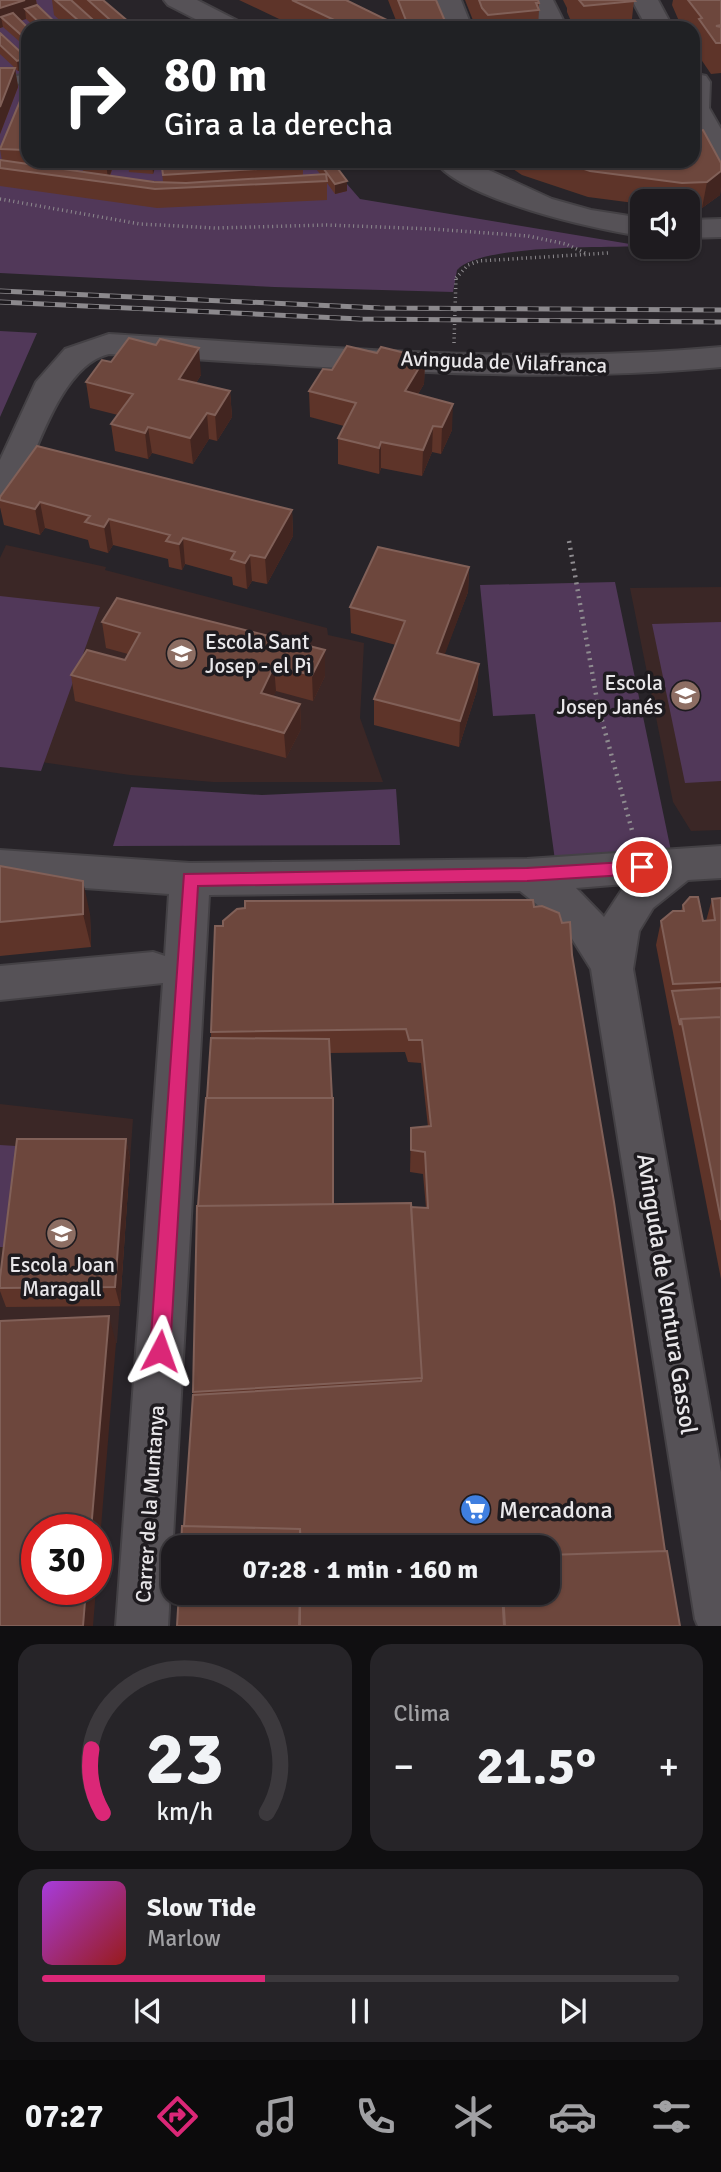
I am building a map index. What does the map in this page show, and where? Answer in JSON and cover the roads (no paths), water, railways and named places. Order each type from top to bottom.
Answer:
[{"type":"street","points":[[177,0],[219,21]]},
{"type":"street","points":[[448,0],[456,21]]},
{"type":"street","points":[[540,0],[550,21]]},
{"type":"street","points":[[645,0],[656,21]]},
{"type":"street","points":[[700,116],[721,155]]},
{"type":"street","points":[[461,168],[487,183],[542,206],[594,220],[630,235]]},
{"type":"street","points":[[700,235],[721,228]]},
{"type":"street","name":"Avinguda de Vilafranca","points":[[0,495],[52,382],[62,367],[78,354],[109,344],[485,365],[632,365],[721,357]]},
{"type":"street","points":[[0,866],[190,879],[527,875],[721,862]]},
{"type":"street","name":"Avinguda de Ventura Gassol","points":[[612,969],[616,937],[627,908],[639,892],[680,865]]},
{"type":"street","name":"Avinguda de Ventura Gassol","points":[[527,875],[559,895],[581,915],[597,935],[612,969],[721,1619]]},
{"type":"street","name":"Carrer de la Muntanya","points":[[142,1626],[190,879]]},
{"type":"street","points":[[0,983],[153,968]]},
{"type":"lane","points":[[0,81],[21,80]]},
{"type":"railway","points":[[0,291],[380,308],[721,310]]},
{"type":"railway","points":[[0,302],[360,319],[721,322]]},
{"type":"place","name":"Escola Sant Josep - el Pi","points":[[182,654]]},
{"type":"place","name":"Escola Josep Janés","points":[[686,695]]},
{"type":"place","name":"Escola Joan Maragall","points":[[62,1233]]},
{"type":"place","name":"Mercadona","points":[[476,1510]]}]
